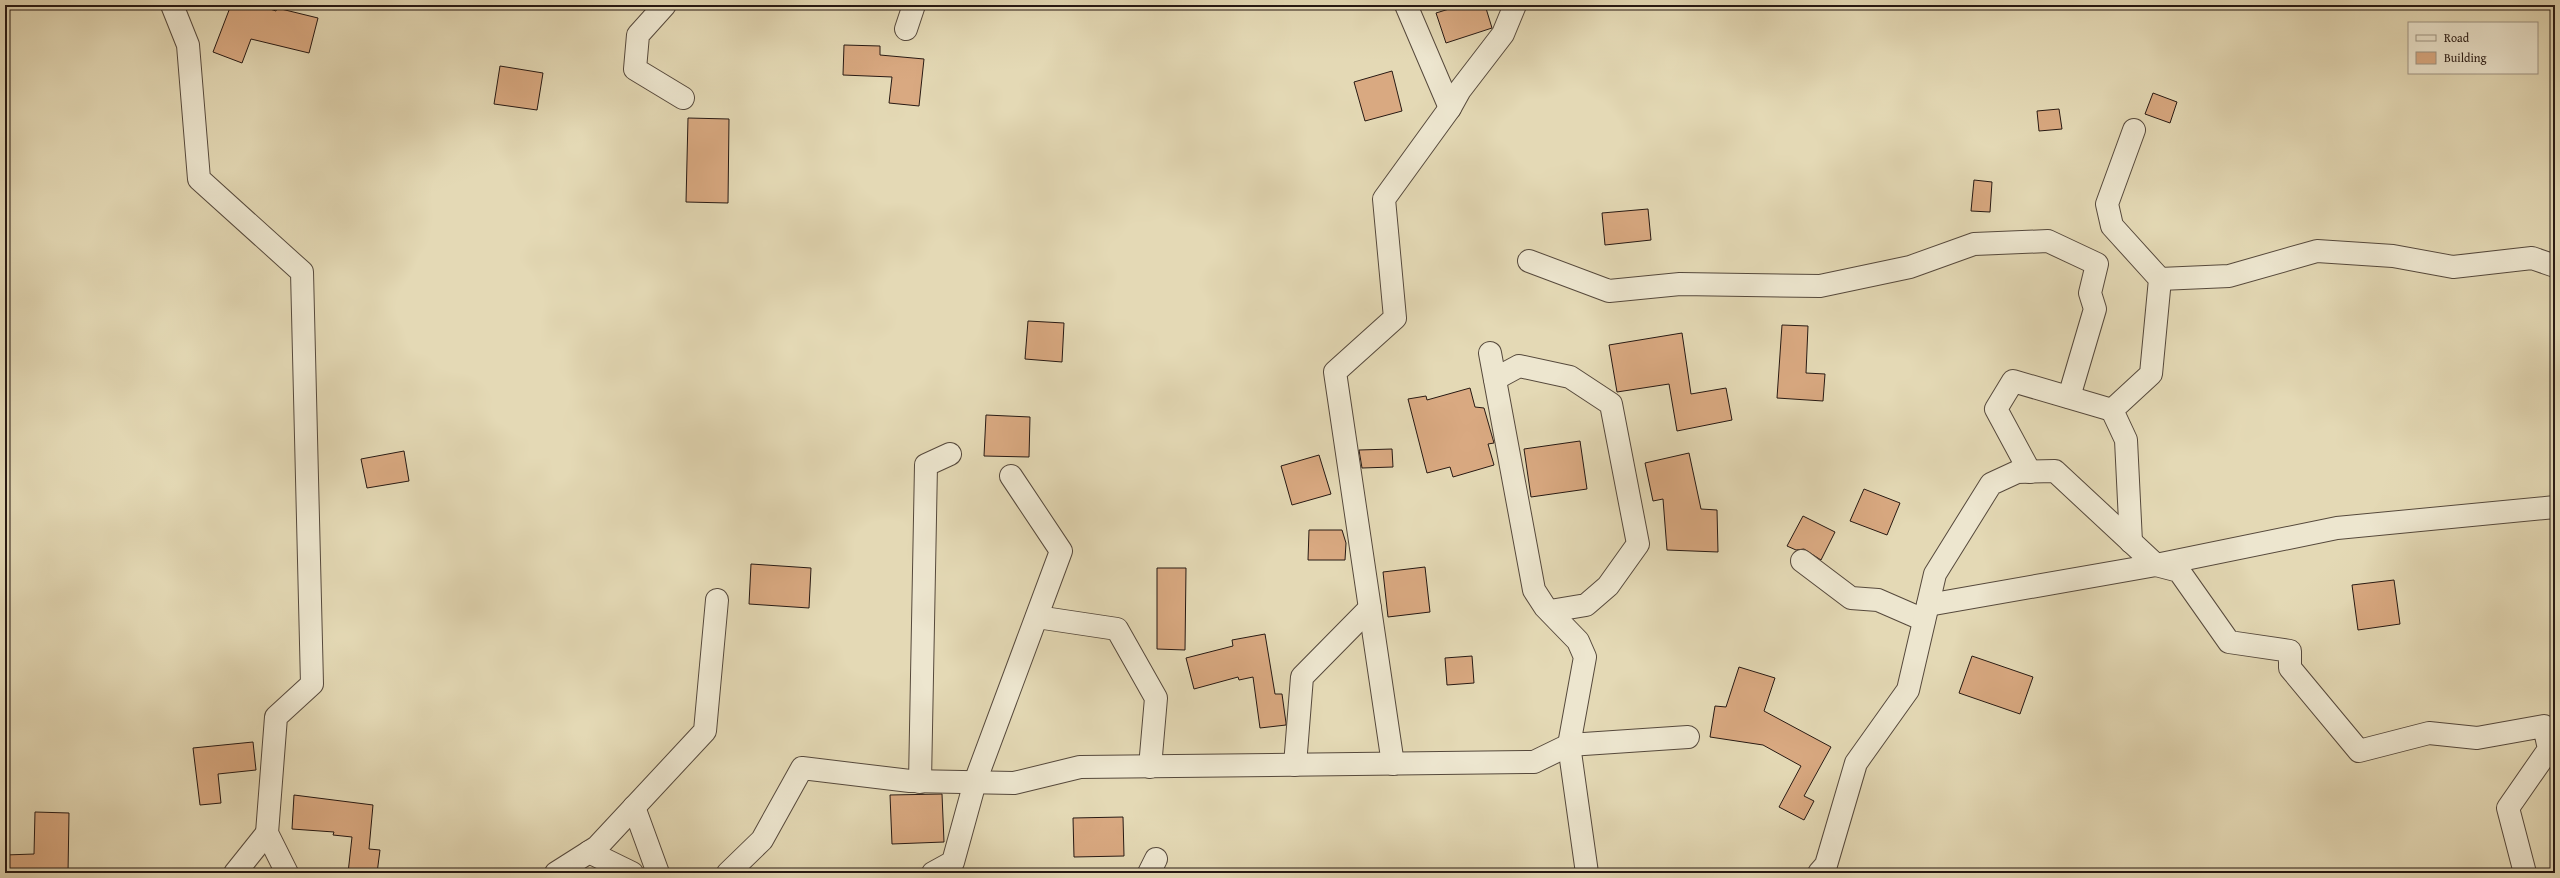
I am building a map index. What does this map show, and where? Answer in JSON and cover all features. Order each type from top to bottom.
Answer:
[{"type":"street","points":[[172,5],[188,45],[199,179],[302,272],[312,684],[276,717],[267,833],[287,873]]},
{"type":"street","points":[[665,5],[638,35],[635,69],[683,98]]},
{"type":"street","points":[[906,29],[914,5]]},
{"type":"street","points":[[1406,5],[1450,108]]},
{"type":"street","points":[[1393,764],[1335,372],[1395,318],[1384,199],[1450,108],[1460,90],[1503,34],[1515,5]]},
{"type":"street","points":[[2112,410],[2151,374],[2160,279],[2112,226],[2107,204],[2134,130]]},
{"type":"street","points":[[1529,262],[1609,291],[1680,284],[1820,286],[1910,267],[1974,244],[2048,241],[2097,264],[2090,293],[2095,309],[2069,397]]},
{"type":"street","points":[[2160,279],[2229,276],[2317,251],[2393,256],[2453,267],[2532,258],[2555,266]]},
{"type":"street","points":[[1490,353],[1534,590],[1550,611],[1578,641],[1585,657],[1569,745],[1587,873]]},
{"type":"street","points":[[1495,379],[1519,366],[1570,377],[1611,404],[1638,544],[1608,586],[1586,605],[1550,611]]},
{"type":"street","points":[[2030,472],[1996,409],[2013,381],[2112,410],[2126,440],[2131,542]]},
{"type":"street","points":[[920,782],[926,465],[950,454]]},
{"type":"street","points":[[1819,873],[1826,865],[1856,763],[1908,690],[1935,574],[1991,484],[2017,472],[2055,471],[2156,565],[2179,571],[2229,642],[2290,651],[2290,668],[2358,751],[2429,733],[2477,738],[2550,725],[2549,749],[2508,808],[2525,873]]},
{"type":"street","points":[[933,873],[953,862],[975,782],[1061,551],[1011,476]]},
{"type":"street","points":[[1802,561],[1851,598],[1878,600],[1926,612],[2337,528],[2555,507]]},
{"type":"street","points":[[556,873],[597,847],[705,731],[717,600]]},
{"type":"street","points":[[1295,765],[1302,677],[1370,608]]},
{"type":"street","points":[[1037,617],[1117,630],[1156,698],[1150,767]]},
{"type":"street","points":[[728,873],[762,840],[802,768],[920,782],[1014,783],[1080,767],[1534,762],[1569,745],[1688,737]]},
{"type":"street","points":[[634,807],[658,873]]},
{"type":"street","points":[[235,873],[267,833]]},
{"type":"street","points":[[590,852],[632,873]]},
{"type":"building","points":[[231,5],[258,5],[276,11],[277,8],[318,18],[309,53],[251,39],[242,63],[213,52]]},
{"type":"building","points":[[1462,5],[1485,5],[1492,28],[1446,43],[1436,13]]},
{"type":"building","points":[[844,45],[880,46],[880,55],[924,59],[919,106],[889,103],[892,77],[843,75]]},
{"type":"building","points":[[500,66],[543,73],[537,110],[494,104]]},
{"type":"building","points":[[1392,71],[1402,111],[1365,121],[1354,82]]},
{"type":"building","points":[[2153,93],[2177,102],[2170,123],[2145,114]]},
{"type":"building","points":[[2059,109],[2062,129],[2039,131],[2037,111]]},
{"type":"building","points":[[688,118],[729,119],[728,203],[686,202]]},
{"type":"building","points":[[1974,180],[1992,182],[1990,212],[1971,211]]},
{"type":"building","points":[[1648,209],[1651,240],[1605,245],[1602,213]]},
{"type":"building","points":[[1028,321],[1064,323],[1062,362],[1025,359]]},
{"type":"building","points":[[1782,325],[1808,326],[1806,373],[1825,374],[1823,401],[1777,398]]},
{"type":"building","points":[[1682,333],[1691,394],[1726,388],[1732,420],[1677,431],[1669,384],[1617,392],[1609,345]]},
{"type":"building","points":[[1470,388],[1475,407],[1484,408],[1494,443],[1488,444],[1494,465],[1453,477],[1450,467],[1427,473],[1408,399],[1426,396],[1427,400]]},
{"type":"building","points":[[986,415],[1030,417],[1029,457],[984,456]]},
{"type":"building","points":[[1580,441],[1587,489],[1531,497],[1524,449]]},
{"type":"building","points":[[1392,449],[1393,467],[1362,468],[1359,450]]},
{"type":"building","points":[[404,451],[409,481],[367,488],[361,459]]},
{"type":"building","points":[[1689,453],[1701,509],[1717,510],[1718,552],[1667,550],[1663,499],[1653,501],[1645,463]]},
{"type":"building","points":[[1319,455],[1331,494],[1292,505],[1281,466]]},
{"type":"building","points":[[1864,489],[1900,503],[1887,535],[1850,521]]},
{"type":"building","points":[[1803,516],[1835,532],[1821,560],[1804,549],[1796,550],[1787,546]]},
{"type":"building","points":[[1309,530],[1342,530],[1346,543],[1345,560],[1308,560]]},
{"type":"building","points":[[751,564],[811,568],[809,608],[749,604]]},
{"type":"building","points":[[1425,567],[1430,612],[1388,617],[1383,572]]},
{"type":"building","points":[[1157,568],[1186,568],[1185,650],[1157,649]]},
{"type":"building","points":[[2394,580],[2400,624],[2358,630],[2352,585]]},
{"type":"building","points":[[1265,634],[1275,694],[1282,694],[1286,725],[1260,728],[1253,677],[1239,680],[1238,677],[1194,689],[1186,658],[1233,646],[1232,640]]},
{"type":"building","points":[[1472,656],[1474,683],[1447,685],[1445,658]]},
{"type":"building","points":[[1972,656],[2033,677],[2020,714],[1959,693]]},
{"type":"building","points":[[1739,667],[1775,678],[1764,711],[1831,747],[1804,796],[1814,801],[1804,820],[1779,807],[1801,766],[1763,745],[1710,737],[1715,706],[1726,707]]},
{"type":"building","points":[[253,742],[256,770],[218,774],[221,803],[200,805],[193,748]]},
{"type":"building","points":[[942,794],[944,842],[892,844],[890,795]]},
{"type":"building","points":[[294,795],[373,805],[369,849],[380,850],[377,873],[348,873],[352,837],[333,835],[334,832],[292,829]]},
{"type":"building","points":[[35,812],[69,813],[68,873],[5,873],[5,855],[34,854]]},
{"type":"building","points":[[1123,817],[1124,856],[1074,857],[1073,818]]}]
